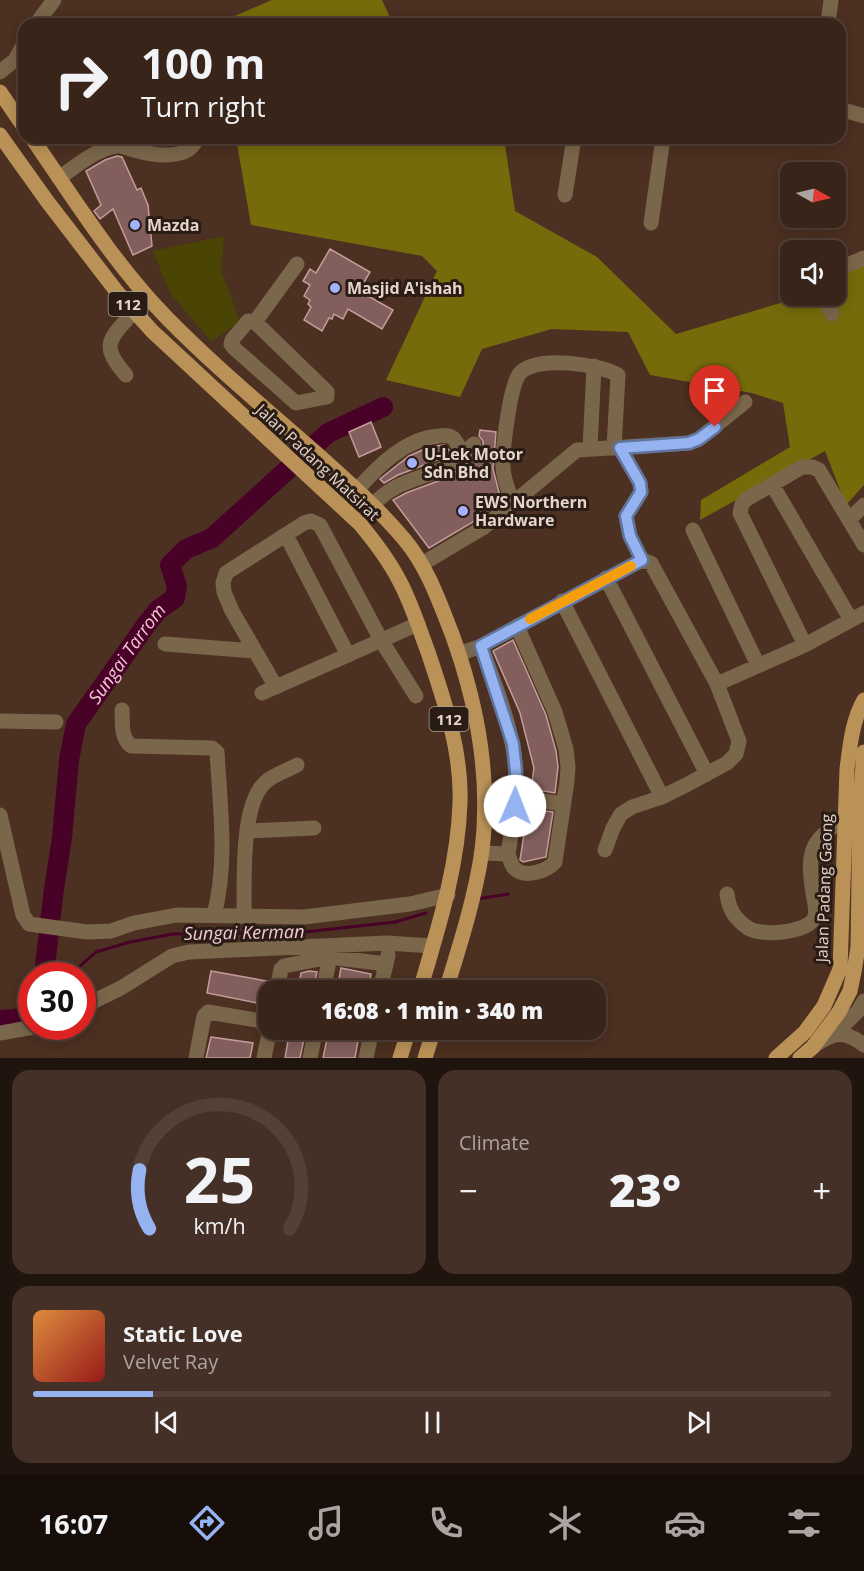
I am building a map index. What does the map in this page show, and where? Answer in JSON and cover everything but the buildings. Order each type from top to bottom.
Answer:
[{"type":"main road","points":[[0,92],[18,117]]},
{"type":"main road","name":"Jalan Padang Matsirat","points":[[0,135],[47,201],[134,311],[189,367],[360,524],[382,550],[400,581],[418,624],[447,709],[459,769],[460,803],[448,895],[423,980]]},
{"type":"main road","name":"Jalan Padang Matsirat","points":[[36,144],[134,279],[167,318],[373,505],[405,540],[422,564],[438,597],[459,654],[477,720],[483,764],[485,796],[481,853],[470,911],[449,980]]},
{"type":"main road","name":"Jalan Padang Gaong","points":[[800,1058],[813,1047],[839,1012],[850,991],[854,972],[858,947],[851,736],[864,700]]},
{"type":"main road","name":"Jalan Padang Gaong","points":[[776,1058],[805,1032],[824,1006],[840,969],[853,808],[864,752]]},
{"type":"main road","points":[[400,1058],[406,1040]]},
{"type":"main road","points":[[425,1058],[431,1040]]},
{"type":"street","points":[[40,18],[54,0]]},
{"type":"street","points":[[829,18],[831,0]]},
{"type":"street","points":[[0,72],[18,55]]},
{"type":"street","points":[[846,111],[864,116]]},
{"type":"street","points":[[59,178],[100,152],[114,146],[120,145],[149,153],[169,155],[187,149],[194,144]]},
{"type":"street","points":[[565,195],[573,144]]},
{"type":"street","points":[[651,223],[662,144]]},
{"type":"street","points":[[846,266],[864,258]]},
{"type":"street","points":[[255,322],[297,264]]},
{"type":"street","points":[[828,306],[832,314]]},
{"type":"street","points":[[126,375],[109,351],[112,338],[134,311]]},
{"type":"street","points":[[248,321],[255,322],[328,395],[327,397],[296,404],[235,349],[231,344],[232,340],[248,321]]},
{"type":"street","points":[[219,367],[235,349]]},
{"type":"street","points":[[513,504],[505,481],[503,452],[513,387],[518,375],[525,369],[547,363],[594,366],[618,375],[620,380],[617,448],[640,483],[641,492],[626,516],[630,536],[642,560]]},
{"type":"street","points":[[590,448],[594,366]]},
{"type":"street","points":[[268,411],[284,394]]},
{"type":"street","points":[[422,564],[484,527],[573,452],[590,448],[617,448],[694,441],[745,402]]},
{"type":"street","points":[[357,490],[372,473],[416,440],[448,436],[469,449],[438,470],[396,486],[373,505]]},
{"type":"street","points":[[805,645],[740,513],[742,504],[802,467],[812,467],[819,470],[864,545]]},
{"type":"street","points":[[717,684],[805,645],[857,616],[773,486]]},
{"type":"street","points":[[849,520],[864,505]]},
{"type":"street","points":[[416,696],[381,640],[320,525],[311,521],[304,523],[226,573],[223,583],[224,592],[232,611],[254,651],[269,690],[381,640],[418,624]]},
{"type":"street","points":[[693,530],[758,665]]},
{"type":"street","points":[[286,535],[348,655]]},
{"type":"street","points":[[459,654],[481,646],[642,560],[651,563],[717,684],[739,741],[736,754],[728,764],[662,797],[632,807],[621,814],[605,850]]},
{"type":"street","points":[[606,578],[707,774]]},
{"type":"street","points":[[562,602],[662,797]]},
{"type":"street","points":[[481,646],[513,744],[516,772],[515,797],[508,854],[513,867],[518,871],[538,872],[550,868],[558,853],[568,767],[563,735],[555,712],[517,626]]},
{"type":"street","points":[[165,644],[254,651]]},
{"type":"street","points":[[122,710],[123,735],[131,746],[212,748],[217,752],[222,833],[220,885],[213,915]]},
{"type":"street","points":[[0,721],[56,722]]},
{"type":"street","points":[[244,917],[247,831],[253,803],[266,781],[297,765]]},
{"type":"street","points":[[515,797],[564,804]]},
{"type":"street","points":[[726,894],[729,908],[737,920],[754,932],[768,934],[800,929],[812,922],[816,908],[809,866],[812,849],[820,836],[853,808]]},
{"type":"street","points":[[0,815],[23,915],[29,924],[40,927],[87,932],[111,931],[134,923],[177,915],[315,916],[411,904],[448,895]]},
{"type":"street","points":[[247,831],[314,828]]},
{"type":"street","points":[[481,853],[508,854]]},
{"type":"street","points":[[96,1000],[121,988],[172,956],[189,952],[387,943],[432,946]]},
{"type":"street","points":[[382,980],[388,951],[387,943]]},
{"type":"street","points":[[279,980],[284,966],[330,957],[386,964]]},
{"type":"street","points":[[325,980],[330,957]]},
{"type":"street","points":[[813,1047],[836,1034],[858,1011],[864,1001]]},
{"type":"street","points":[[196,1058],[204,1016],[208,1012],[258,1020]]},
{"type":"street","points":[[0,1034],[18,1030]]},
{"type":"street","points":[[836,1034],[847,1035],[864,1045]]},
{"type":"street","points":[[264,1058],[268,1040]]},
{"type":"street","points":[[310,1058],[314,1040]]},
{"type":"street","points":[[366,1058],[370,1040]]},
{"type":"shaded area","points":[[272,0],[382,0],[390,18],[230,18]]},
{"type":"shaded area","points":[[237,144],[505,144],[515,211],[597,257],[676,334],[780,303],[780,306],[846,306],[846,271],[864,254],[864,485],[846,505],[825,451],[700,520],[701,500],[790,447],[783,403],[752,393],[650,375],[628,332],[552,329],[482,349],[460,397],[386,380],[437,271],[422,256],[251,225]]},
{"type":"shaded area","points":[[224,236],[221,270],[240,322],[211,341],[170,293],[153,251]]},
{"type":"waterway","name":"Sungai Tarrom","points":[[46,962],[62,838],[69,760],[76,724],[146,625],[158,610],[175,598],[177,586],[170,565],[186,549],[212,538],[328,433],[383,407]]},
{"type":"waterway","name":"Sungai Kerman","points":[[477,899],[508,894]]},
{"type":"waterway","name":"Sungai Kerman","points":[[85,962],[96,952],[130,942],[173,934],[305,932],[395,922],[426,913]]},
{"type":"waterway","points":[[0,1020],[18,1018]]},
{"type":"slow traffic","points":[[530,619],[631,566]]},
{"type":"place","name":"Mazda","points":[[135,225]]},
{"type":"place","name":"Masjid A'ishah","points":[[335,288]]},
{"type":"place","name":"U-Lek Motor Sdn Bhd","points":[[412,463]]},
{"type":"place","name":"EWS Northern Hardware","points":[[463,511]]},
{"type":"route","points":[[515,806],[516,772],[513,744],[481,646],[642,560],[630,536],[626,516],[641,492],[640,483],[620,448],[689,443],[699,439],[715,427]]}]
